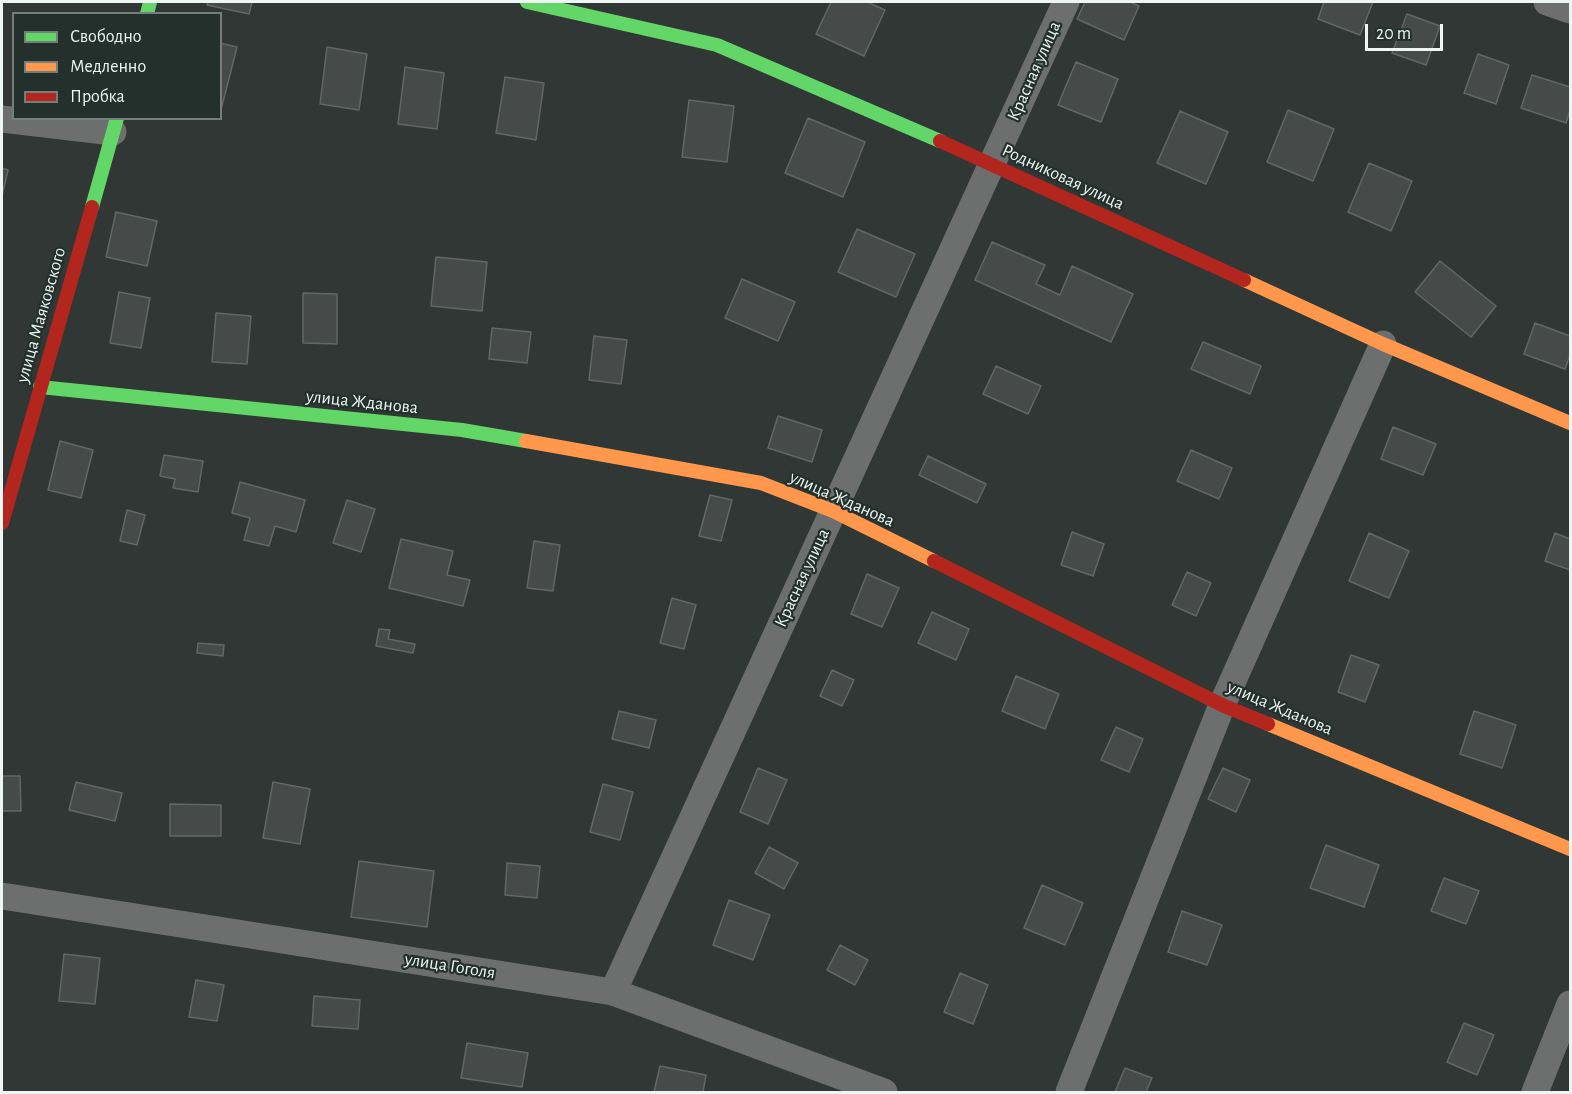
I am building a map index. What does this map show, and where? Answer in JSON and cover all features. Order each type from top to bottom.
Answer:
[{"type":"street","name":"Родниковая улица","points":[[527,2],[717,45],[992,164],[1383,344],[1570,423]]},
{"type":"street","name":"Красная улица","points":[[613,992],[1066,2]]},
{"type":"street","points":[[1547,2],[1570,10]]},
{"type":"street","points":[[21,120],[115,125]]},
{"type":"street","name":"улица Маяковского","points":[[2,523],[115,125]]},
{"type":"street","points":[[1069,1092],[1222,705],[1383,344]]},
{"type":"street","name":"улица Жданова","points":[[40,387],[462,430],[761,483],[833,511],[1222,705],[1570,849]]},
{"type":"street","name":"улица Гоголя","points":[[2,896],[613,992],[884,1092]]},
{"type":"street","points":[[1535,1092],[1570,1004]]},
{"type":"building","points":[[208,2],[252,2],[249,14],[207,5]]},
{"type":"building","points":[[831,2],[867,2],[885,10],[864,56],[816,34]]},
{"type":"building","points":[[1085,2],[1130,2],[1139,6],[1124,40],[1077,19]]},
{"type":"building","points":[[1324,2],[1373,2],[1360,35],[1318,19]]},
{"type":"building","points":[[1407,14],[1440,26],[1426,65],[1392,53]]},
{"type":"building","points":[[222,43],[237,47],[222,106]]},
{"type":"building","points":[[327,47],[367,54],[359,110],[320,104]]},
{"type":"building","points":[[1478,54],[1509,65],[1496,104],[1464,93]]},
{"type":"building","points":[[1076,62],[1118,79],[1101,122],[1058,105]]},
{"type":"building","points":[[405,67],[444,73],[437,129],[398,124]]},
{"type":"building","points":[[1532,75],[1570,87],[1570,110],[1566,123],[1521,108]]},
{"type":"building","points":[[505,77],[544,83],[536,140],[496,133]]},
{"type":"building","points":[[689,100],[734,106],[727,162],[682,157]]},
{"type":"building","points":[[1288,110],[1334,129],[1313,181],[1267,162]]},
{"type":"building","points":[[1180,111],[1228,132],[1206,184],[1157,163]]},
{"type":"building","points":[[808,118],[865,142],[843,197],[785,173]]},
{"type":"building","points":[[1369,163],[1412,181],[1391,231],[1348,212]]},
{"type":"building","points":[[2,168],[8,170],[2,196]]},
{"type":"building","points":[[116,212],[157,221],[147,266],[106,257]]},
{"type":"building","points":[[857,229],[915,254],[896,297],[838,272]]},
{"type":"building","points":[[992,242],[1045,265],[1036,284],[1060,295],[1072,266],[1133,294],[1111,342],[975,280]]},
{"type":"building","points":[[436,257],[487,262],[482,311],[431,306]]},
{"type":"building","points":[[1440,261],[1496,306],[1471,337],[1415,292]]},
{"type":"building","points":[[742,279],[795,302],[778,341],[725,318]]},
{"type":"building","points":[[119,292],[150,298],[141,348],[110,343]]},
{"type":"building","points":[[303,293],[337,294],[337,344],[303,343]]},
{"type":"building","points":[[216,313],[251,316],[247,364],[212,362]]},
{"type":"building","points":[[1535,323],[1570,336],[1570,355],[1565,369],[1524,354]]},
{"type":"building","points":[[492,328],[531,332],[527,363],[489,359]]},
{"type":"building","points":[[594,336],[627,340],[621,384],[589,380]]},
{"type":"building","points":[[1203,342],[1261,366],[1250,394],[1191,369]]},
{"type":"building","points":[[996,366],[1041,386],[1028,414],[983,394]]},
{"type":"building","points":[[778,416],[822,430],[812,462],[768,448]]},
{"type":"building","points":[[1393,427],[1436,444],[1423,475],[1381,459]]},
{"type":"building","points":[[60,441],[93,450],[81,498],[48,490]]},
{"type":"building","points":[[1191,450],[1232,468],[1219,499],[1177,481]]},
{"type":"building","points":[[164,455],[203,461],[198,492],[173,488],[175,479],[160,476]]},
{"type":"building","points":[[928,456],[986,484],[977,503],[919,475]]},
{"type":"building","points":[[240,482],[305,500],[296,532],[275,526],[269,546],[244,540],[250,518],[232,513]]},
{"type":"building","points":[[710,495],[732,500],[721,541],[699,536]]},
{"type":"building","points":[[347,500],[375,509],[361,552],[333,543]]},
{"type":"building","points":[[127,510],[145,515],[137,545],[120,541]]},
{"type":"building","points":[[1072,532],[1104,544],[1093,576],[1061,565]]},
{"type":"building","points":[[1369,533],[1409,551],[1389,598],[1349,581]]},
{"type":"building","points":[[1555,533],[1570,539],[1570,570],[1545,561]]},
{"type":"building","points":[[401,539],[453,551],[447,575],[470,580],[463,606],[389,588]]},
{"type":"building","points":[[534,541],[560,545],[553,591],[527,588]]},
{"type":"building","points":[[1187,572],[1211,583],[1196,616],[1172,605]]},
{"type":"building","points":[[867,574],[899,588],[882,627],[851,614]]},
{"type":"building","points":[[672,598],[696,605],[684,649],[660,643]]},
{"type":"building","points":[[932,612],[969,629],[956,660],[918,643]]},
{"type":"building","points":[[379,629],[390,630],[388,639],[415,644],[413,653],[376,646]]},
{"type":"building","points":[[198,643],[224,645],[223,656],[197,653]]},
{"type":"building","points":[[1351,655],[1379,665],[1365,702],[1338,692]]},
{"type":"building","points":[[832,670],[854,680],[842,706],[820,696]]},
{"type":"building","points":[[1016,676],[1059,694],[1045,729],[1002,711]]},
{"type":"building","points":[[619,711],[656,720],[649,748],[612,739]]},
{"type":"building","points":[[1474,711],[1516,725],[1502,768],[1460,754]]},
{"type":"building","points":[[1116,727],[1143,739],[1129,772],[1101,760]]},
{"type":"building","points":[[758,768],[787,780],[768,824],[740,812]]},
{"type":"building","points":[[1223,768],[1250,780],[1236,812],[1208,799]]},
{"type":"building","points":[[2,776],[20,776],[21,811],[2,811]]},
{"type":"building","points":[[76,782],[122,793],[115,821],[69,810]]},
{"type":"building","points":[[273,782],[310,789],[300,844],[263,838]]},
{"type":"building","points":[[603,784],[633,792],[620,840],[590,832]]},
{"type":"building","points":[[170,804],[221,805],[221,836],[170,836]]},
{"type":"building","points":[[1326,845],[1379,865],[1364,907],[1310,888]]},
{"type":"building","points":[[769,847],[798,863],[784,889],[755,873]]},
{"type":"building","points":[[359,861],[434,871],[427,927],[351,917]]},
{"type":"building","points":[[507,863],[540,866],[537,898],[505,895]]},
{"type":"building","points":[[1444,878],[1479,891],[1466,924],[1431,911]]},
{"type":"building","points":[[1042,885],[1083,903],[1065,945],[1024,928]]},
{"type":"building","points":[[729,900],[770,915],[753,960],[713,945]]},
{"type":"building","points":[[1182,911],[1222,925],[1207,965],[1168,952]]},
{"type":"building","points":[[840,945],[868,960],[855,985],[827,970]]},
{"type":"building","points":[[64,954],[100,958],[95,1004],[59,1001]]},
{"type":"building","points":[[960,973],[988,985],[973,1024],[944,1012]]},
{"type":"building","points":[[196,980],[224,985],[217,1021],[189,1017]]},
{"type":"building","points":[[314,996],[360,1000],[358,1029],[312,1026]]},
{"type":"building","points":[[1464,1023],[1494,1035],[1477,1075],[1447,1062]]},
{"type":"building","points":[[467,1043],[528,1053],[522,1087],[461,1078]]},
{"type":"building","points":[[660,1066],[706,1075],[703,1092],[654,1092]]},
{"type":"building","points":[[1125,1068],[1152,1078],[1146,1092],[1115,1092]]},
{"type":"traffic: fast","points":[[148,12],[150,2]]},
{"type":"traffic: fast","points":[[527,2],[717,45],[940,141]]},
{"type":"traffic: fast","points":[[92,207],[116,120]]},
{"type":"traffic: fast","points":[[40,387],[462,430],[526,441]]},
{"type":"traffic: slow","points":[[1244,280],[1383,344],[1570,423]]},
{"type":"traffic: slow","points":[[526,441],[761,483],[833,511],[934,561]]},
{"type":"traffic: slow","points":[[1268,724],[1570,849]]},
{"type":"traffic: jam","points":[[940,141],[1244,280]]},
{"type":"traffic: jam","points":[[2,523],[92,207]]},
{"type":"traffic: jam","points":[[934,561],[1222,705],[1268,724]]}]
